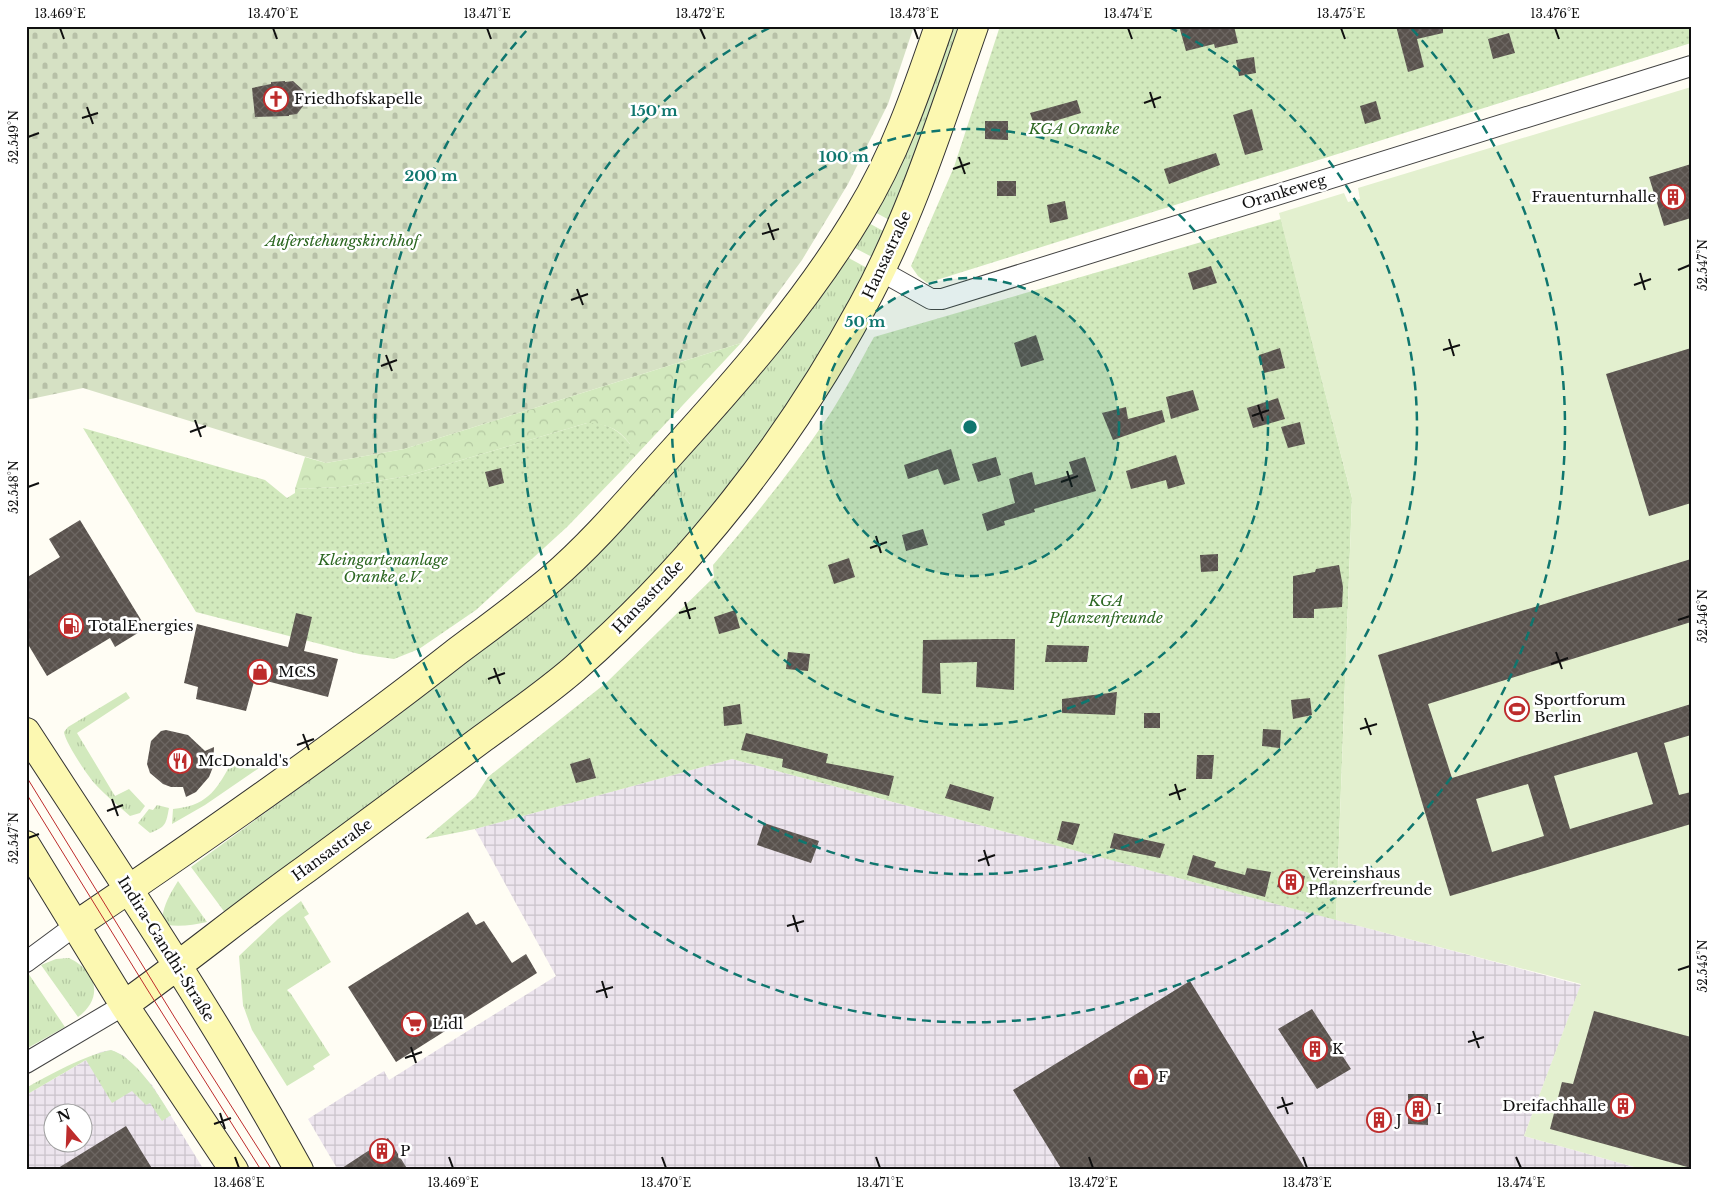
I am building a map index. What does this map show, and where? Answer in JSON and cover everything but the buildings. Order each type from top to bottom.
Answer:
[{"type":"main road","points":[[76,925],[186,851],[400,696],[552,578],[610,522],[725,392],[817,278],[839,246],[861,212],[885,166],[912,104],[939,26]]},
{"type":"main road","name":"Hansastraße","points":[[124,1005],[572,671],[644,604],[723,516],[782,438],[863,307],[899,232],[925,166],[974,26]]},
{"type":"main road","name":"Indira-Gandhi-Straße","points":[[26,732],[178,966],[299,1170]]},
{"type":"main road","points":[[26,845],[124,1005],[234,1170]]},
{"type":"street","name":"Orankeweg","points":[[881,271],[931,299],[942,298],[1691,66]]},
{"type":"street","points":[[26,962],[76,925]]},
{"type":"street","points":[[26,1063],[124,1005]]},
{"type":"shaded area","points":[[732,759],[1581,985],[1524,1136],[1645,1170],[338,1170],[308,1119],[384,1071],[389,1080],[556,976],[475,829]]},
{"type":"shaded area","points":[[111,1050],[124,1056],[152,1085],[204,1170],[26,1170],[26,1095],[100,1052]]},
{"type":"green space","name":"Auferstehungskirchhof","points":[[26,26],[914,26],[888,104],[848,184],[802,260],[741,343],[404,449],[326,463],[83,388],[26,400]]},
{"type":"green space","points":[[948,26],[966,26],[893,222],[871,210]]},
{"type":"green space","name":"KGA Oranke","points":[[1000,26],[1691,26],[1691,43],[927,283],[918,276],[911,266],[954,167]]},
{"type":"green space","name":"Sportforum Berlin","points":[[1691,87],[1691,1170],[1645,1170],[1524,1136],[1581,984],[1336,920],[1352,498],[1279,213],[1344,193],[1348,202],[1360,199],[1358,188]]},
{"type":"green space","name":"KGA Pflanzenfreunde","points":[[1281,219],[1352,498],[1336,920],[732,759],[475,829],[425,839],[475,797],[488,777],[606,683],[714,577],[713,565],[773,492],[815,436],[840,397],[874,337]]},
{"type":"green space","points":[[865,221],[887,233],[874,258],[851,246]]},
{"type":"green space","points":[[845,256],[869,269],[811,375],[710,517],[629,602],[557,667],[226,914],[191,867],[383,727],[502,635]]},
{"type":"green space","points":[[741,343],[624,468],[630,457],[630,444],[612,428],[587,423],[407,476],[341,487],[295,489],[305,457],[326,463],[404,449]]},
{"type":"green space","name":"Kleingartenanlage Oranke e.V.","points":[[587,423],[600,424],[612,428],[630,444],[630,457],[624,468],[567,527],[476,610],[419,649],[394,659],[359,654],[196,612],[83,428],[265,480],[287,498],[295,493],[295,489],[341,487],[407,476]]},
{"type":"green space","points":[[126,692],[130,698],[77,733],[115,796],[129,789],[145,806],[140,813],[130,816],[92,781],[72,751],[64,732],[68,727]]},
{"type":"green space","points":[[246,761],[254,763],[259,768],[205,805],[172,824],[173,809],[193,805],[201,801],[220,783],[230,765]]},
{"type":"green space","points":[[157,805],[169,808],[167,818],[162,827],[150,833],[138,823],[149,809],[153,810]]},
{"type":"green space","points":[[178,881],[207,922],[172,926],[167,925],[162,919],[168,899]]},
{"type":"green space","points":[[301,901],[309,914],[304,917],[331,962],[287,990],[330,1055],[313,1066],[315,1069],[287,1086],[252,1030],[243,1005],[239,956],[278,919]]},
{"type":"green space","points":[[69,958],[86,970],[94,985],[92,1002],[78,1017],[41,965],[56,959]]},
{"type":"green space","points":[[28,973],[65,1027],[26,1049],[26,974]]},
{"type":"green space","points":[[111,1050],[129,1060],[137,1068],[153,1087],[171,1115],[162,1121],[150,1103],[146,1105],[132,1091],[112,1103],[86,1060],[26,1095],[26,1088],[46,1077],[78,1061]]},
{"type":"tram line","points":[[26,776],[175,1018],[272,1170]]},
{"type":"tram line","points":[[26,793],[261,1170]]},
{"type":"place","name":"Friedhofskapelle","points":[[276,99]]},
{"type":"place","name":"Frauenturnhalle","points":[[1673,197]]},
{"type":"place","name":"TotalEnergies","points":[[71,626]]},
{"type":"place","name":"MCS","points":[[260,672]]},
{"type":"place","name":"Sportforum Berlin","points":[[1517,709]]},
{"type":"place","name":"McDonald's","points":[[180,761]]},
{"type":"place","name":"Vereinshaus Pflanzerfreunde","points":[[1291,882]]},
{"type":"place","name":"Lidl","points":[[414,1024]]},
{"type":"place","name":"K","points":[[1315,1049]]},
{"type":"place","name":"F","points":[[1141,1077]]},
{"type":"place","name":"Dreifachhalle","points":[[1623,1106]]},
{"type":"place","name":"I","points":[[1418,1109]]},
{"type":"place","name":"J","points":[[1379,1120]]},
{"type":"place","name":"P","points":[[382,1151]]}]
